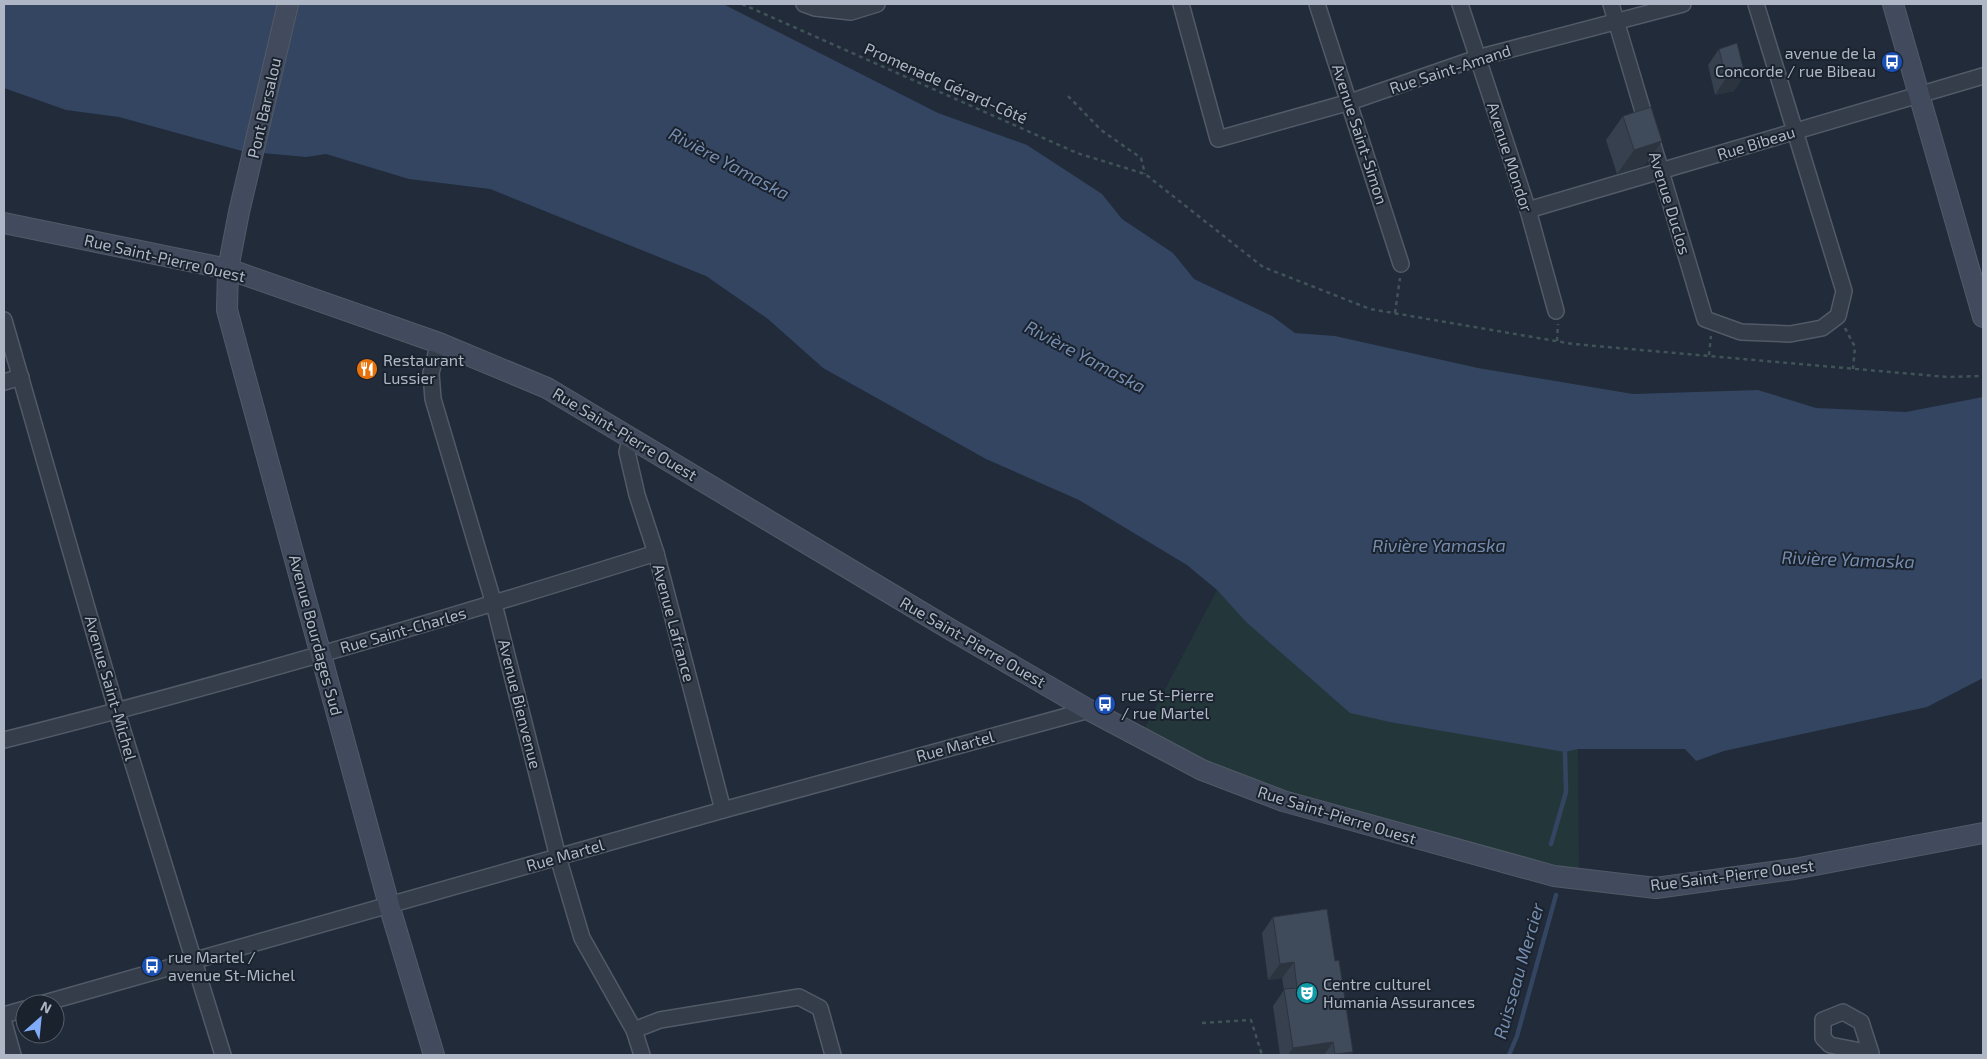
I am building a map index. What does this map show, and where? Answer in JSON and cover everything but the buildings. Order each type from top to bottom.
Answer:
[{"type":"street","name":"Pont Barsalou","points":[[239,212],[288,4]]},
{"type":"street","points":[[804,4],[815,8],[850,12],[877,4]]},
{"type":"street","name":"Rue Saint-Amand","points":[[1181,4],[1218,139],[1350,102],[1477,58],[1682,4]]},
{"type":"street","name":"Avenue Saint-Simon","points":[[1317,4],[1401,264]]},
{"type":"street","name":"Avenue Mondor","points":[[1460,4],[1528,210],[1557,318]]},
{"type":"street","name":"Avenue Duclos","points":[[1611,4],[1705,319],[1741,332],[1790,334],[1822,328],[1838,316]]},
{"type":"street","points":[[1756,4],[1844,291],[1838,316]]},
{"type":"street","points":[[1893,4],[1983,317]]},
{"type":"street","name":"Rue Bibeau","points":[[1528,210],[1983,76]]},
{"type":"street","name":"Avenue Bourdages Sud","points":[[239,212],[228,269],[227,310],[389,905],[434,1055]]},
{"type":"street","name":"Rue Saint-Pierre Ouest","points":[[4,223],[228,269],[439,343],[547,388],[953,631],[1089,710],[1202,770],[1283,801],[1554,876],[1656,888],[1794,869],[1983,833]]},
{"type":"street","name":"Avenue Saint-Michel","points":[[4,320],[117,712],[223,1055]]},
{"type":"street","name":"Avenue Bienvenue","points":[[439,343],[431,373],[433,399],[494,604],[558,857],[582,938],[634,1030],[642,1055]]},
{"type":"street","points":[[4,382],[20,377]]},
{"type":"street","name":"Avenue Lafrance","points":[[631,437],[627,452],[637,495],[656,553],[723,810]]},
{"type":"street","name":"Rue Saint-Charles","points":[[4,740],[117,712],[494,604],[656,553]]},
{"type":"street","name":"Rue Martel","points":[[65,997],[723,810],[1089,710]]},
{"type":"street","points":[[634,1030],[660,1020],[799,997],[820,1008],[833,1055]]},
{"type":"street","points":[[4,1023],[13,1055]]},
{"type":"path","name":"Promenade Gérard-Côté","points":[[742,4],[1077,153],[1145,174],[1141,158],[1101,130],[1068,96]]},
{"type":"path","points":[[1394,313],[1399,284]]},
{"type":"path","points":[[1838,316],[1855,347],[1853,369]]},
{"type":"path","points":[[1557,318],[1557,341]]},
{"type":"path","points":[[1709,356],[1711,336]]},
{"type":"path","points":[[1202,1023],[1251,1020],[1262,1055]]},
{"type":"green space","points":[[1217,590],[1246,622],[1350,713],[1578,749],[1579,879],[1363,824],[1140,737]]},
{"type":"water","name":"Rivière Yamaska","points":[[4,4],[723,4],[938,113],[1027,145],[1102,194],[1122,219],[1173,253],[1194,279],[1272,316],[1295,333],[1335,336],[1478,368],[1633,394],[1758,390],[1816,408],[1906,412],[1983,397],[1983,678],[1927,707],[1724,751],[1696,761],[1685,749],[1578,749],[1565,752],[1390,722],[1350,713],[1246,622],[1217,590],[1187,565],[1079,500],[986,459],[823,368],[768,319],[706,276],[490,189],[409,179],[326,154],[306,157],[242,151],[119,117],[66,110],[4,88]]},
{"type":"waterway","name":"Ruisseau Mercier","points":[[1551,844],[1566,792],[1565,752]]},
{"type":"waterway","name":"Ruisseau Mercier","points":[[1509,1055],[1517,1036],[1556,895]]},
{"type":"place","name":"avenue de la Concorde / rue Bibeau","points":[[1892,62]]},
{"type":"place","name":"Restaurant Lussier","points":[[367,369]]},
{"type":"place","name":"rue St-Pierre / rue Martel","points":[[1105,704]]},
{"type":"place","name":"rue Martel / avenue St-Michel","points":[[152,966]]},
{"type":"place","name":"Centre culturel Humania Assurances","points":[[1307,993]]}]
